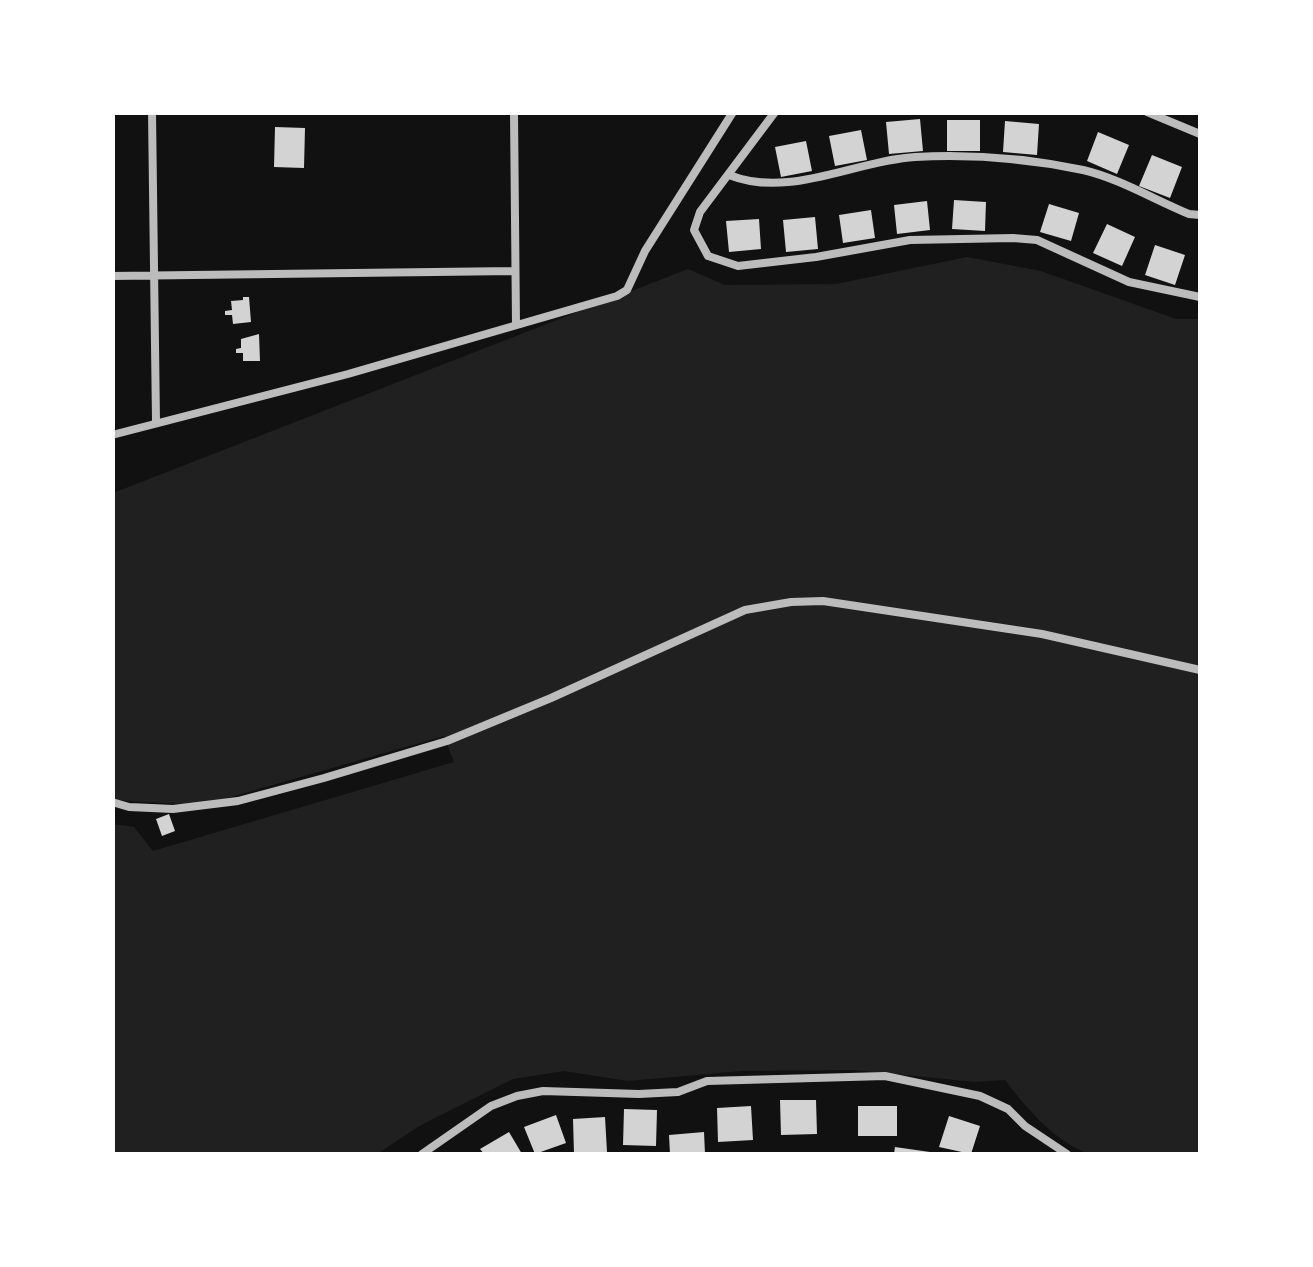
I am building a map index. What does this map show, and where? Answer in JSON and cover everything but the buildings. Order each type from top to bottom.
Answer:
[{"type":"street","points":[[152,112],[156,422]]},
{"type":"street","points":[[514,112],[516,325]]},
{"type":"street","points":[[112,435],[330,378],[627,290],[645,251],[732,112]]},
{"type":"street","points":[[775,112],[700,212],[694,230],[708,256],[738,266],[910,240],[1013,238],[1037,240],[1129,282],[1200,297]]},
{"type":"street","points":[[1148,112],[1200,134]]},
{"type":"street","points":[[729,176],[752,185],[783,183],[916,157],[992,160],[1086,171],[1200,216]]},
{"type":"street","points":[[112,276],[514,271]]},
{"type":"street","points":[[112,802],[129,808],[173,809],[238,801],[324,778],[464,734],[745,610],[791,602],[823,601],[1042,634],[1200,670]]},
{"type":"street","points":[[422,1154],[491,1106],[544,1091],[639,1094],[678,1092],[708,1080],[886,1076],[980,1096],[1008,1109],[1068,1154]]},
{"type":"shaded area","points":[[967,257],[1041,271],[1176,319],[1200,319],[1200,1154],[1090,1154],[1054,1133],[1005,1080],[975,1082],[853,1070],[742,1071],[628,1081],[564,1071],[513,1079],[421,1125],[377,1154],[113,1154],[113,824],[134,827],[153,851],[454,762],[444,736],[203,805],[113,800],[113,493],[688,269],[725,285],[836,284]]}]
